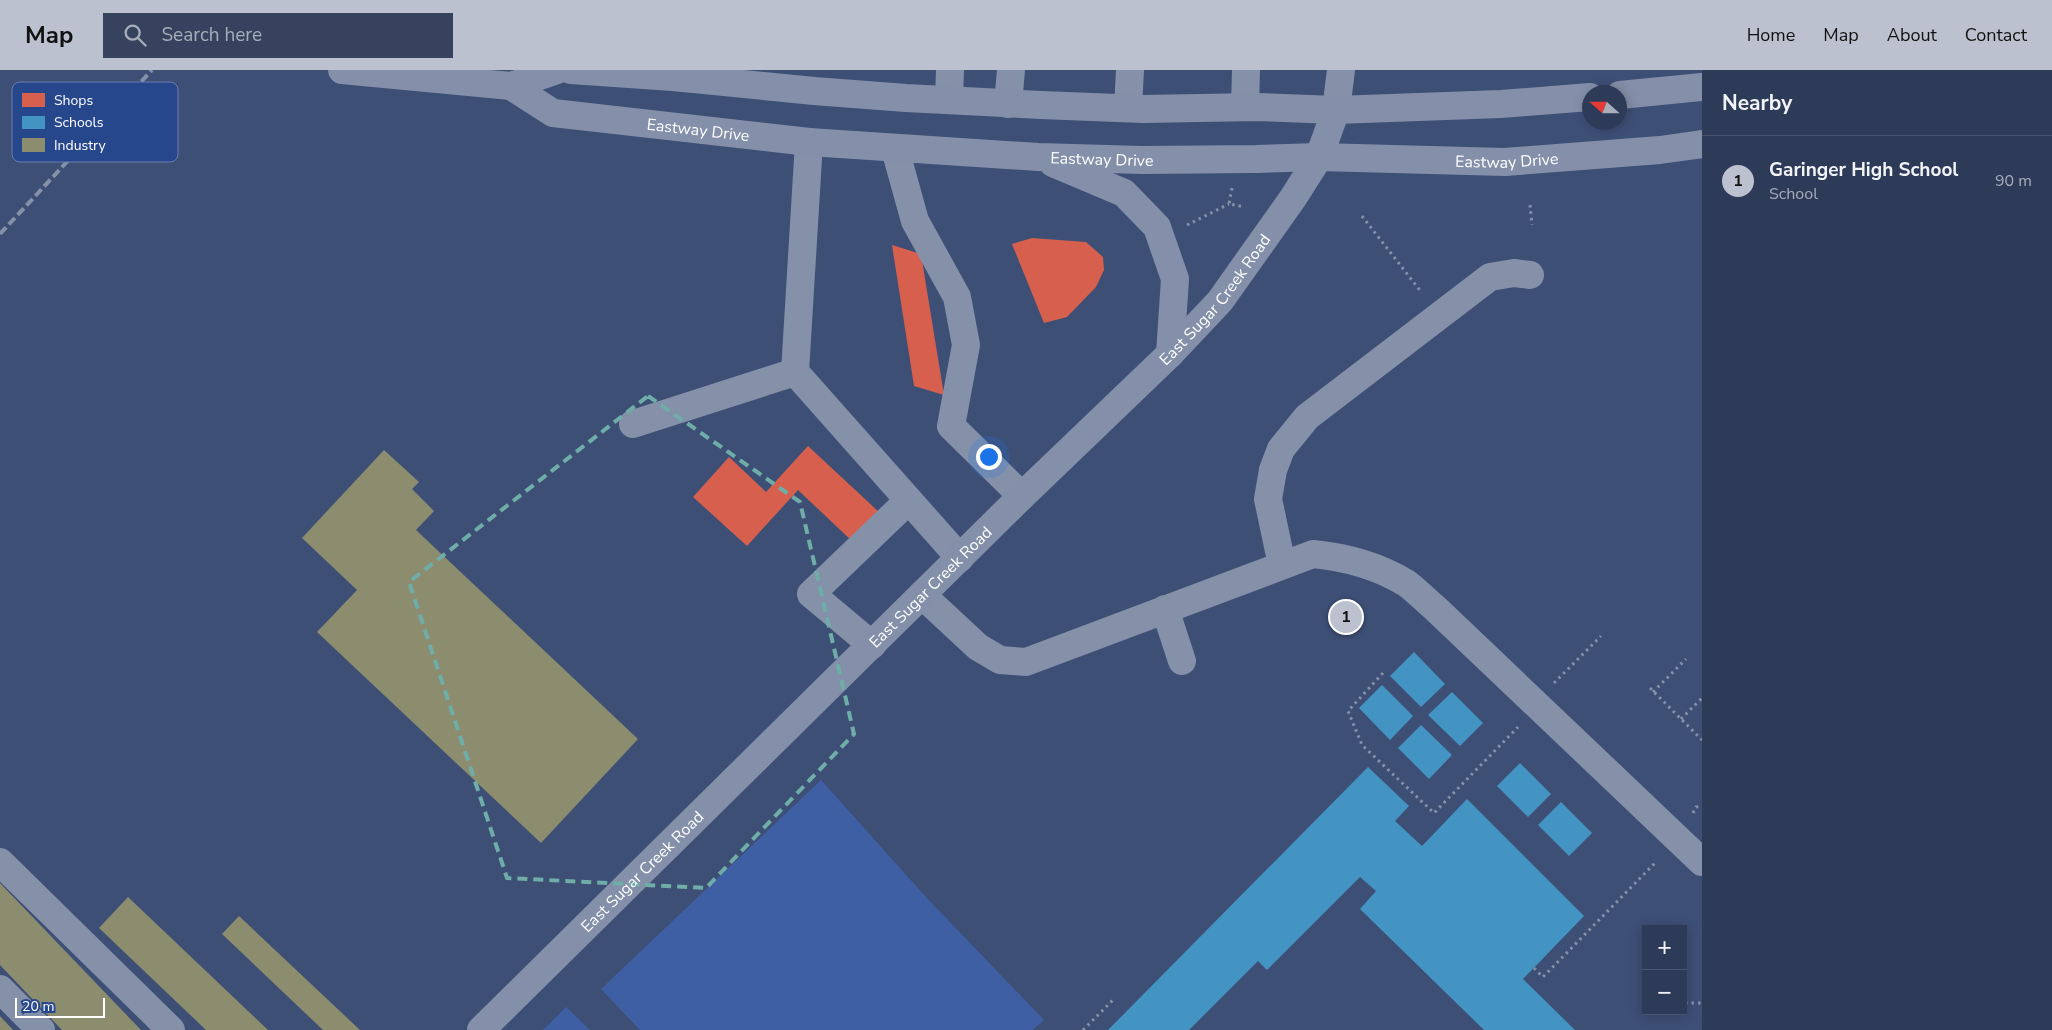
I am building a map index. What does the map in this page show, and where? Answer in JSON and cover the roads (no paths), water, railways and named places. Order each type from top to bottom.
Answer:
[{"type":"main road","name":"Eastway Drive","points":[[342,70],[430,74],[511,86],[553,113],[809,142],[1038,157],[1142,160],[1256,160],[1318,157],[1505,162],[1660,150],[1702,144]]},
{"type":"main road","name":"Eastway Drive","points":[[511,86],[557,70]]},
{"type":"main road","points":[[570,70],[673,73],[814,91],[1008,104],[1128,108],[1245,107],[1336,110],[1501,104],[1582,98]]},
{"type":"main road","points":[[1627,94],[1702,87]]},
{"type":"main road","name":"East Sugar Creek Road","points":[[481,1030],[1022,496],[1170,354],[1220,301],[1293,198],[1318,157],[1336,110]]},
{"type":"main road","points":[[1038,157],[1124,193],[1158,228],[1176,279],[1170,354]]},
{"type":"street","points":[[948,100],[950,70]]},
{"type":"street","points":[[1008,104],[1011,70]]},
{"type":"street","points":[[1128,108],[1130,70]]},
{"type":"street","points":[[1245,107],[1246,70]]},
{"type":"street","points":[[1336,110],[1341,70]]},
{"type":"street","points":[[809,142],[795,372],[960,558]]},
{"type":"street","points":[[895,149],[914,220],[957,297],[966,345],[951,426],[1022,496]]},
{"type":"street","points":[[1282,565],[1268,499],[1272,470],[1281,449],[1307,417],[1490,277],[1514,273],[1530,276]]},
{"type":"street","points":[[633,424],[795,372]]},
{"type":"street","points":[[872,645],[811,594],[908,501]]},
{"type":"street","points":[[922,595],[978,647],[1000,660],[1026,662],[1313,554],[1339,557],[1372,567],[1406,584],[1436,609],[1702,862]]},
{"type":"street","points":[[1165,609],[1182,661]]},
{"type":"street","points":[[0,862],[171,1030]]},
{"type":"street","points":[[0,989],[42,1030]]},
{"type":"railway","points":[[141,82],[152,70]]},
{"type":"railway","points":[[0,234],[67,162]]},
{"type":"place","name":"Garinger High School","points":[[1346,617]]}]
